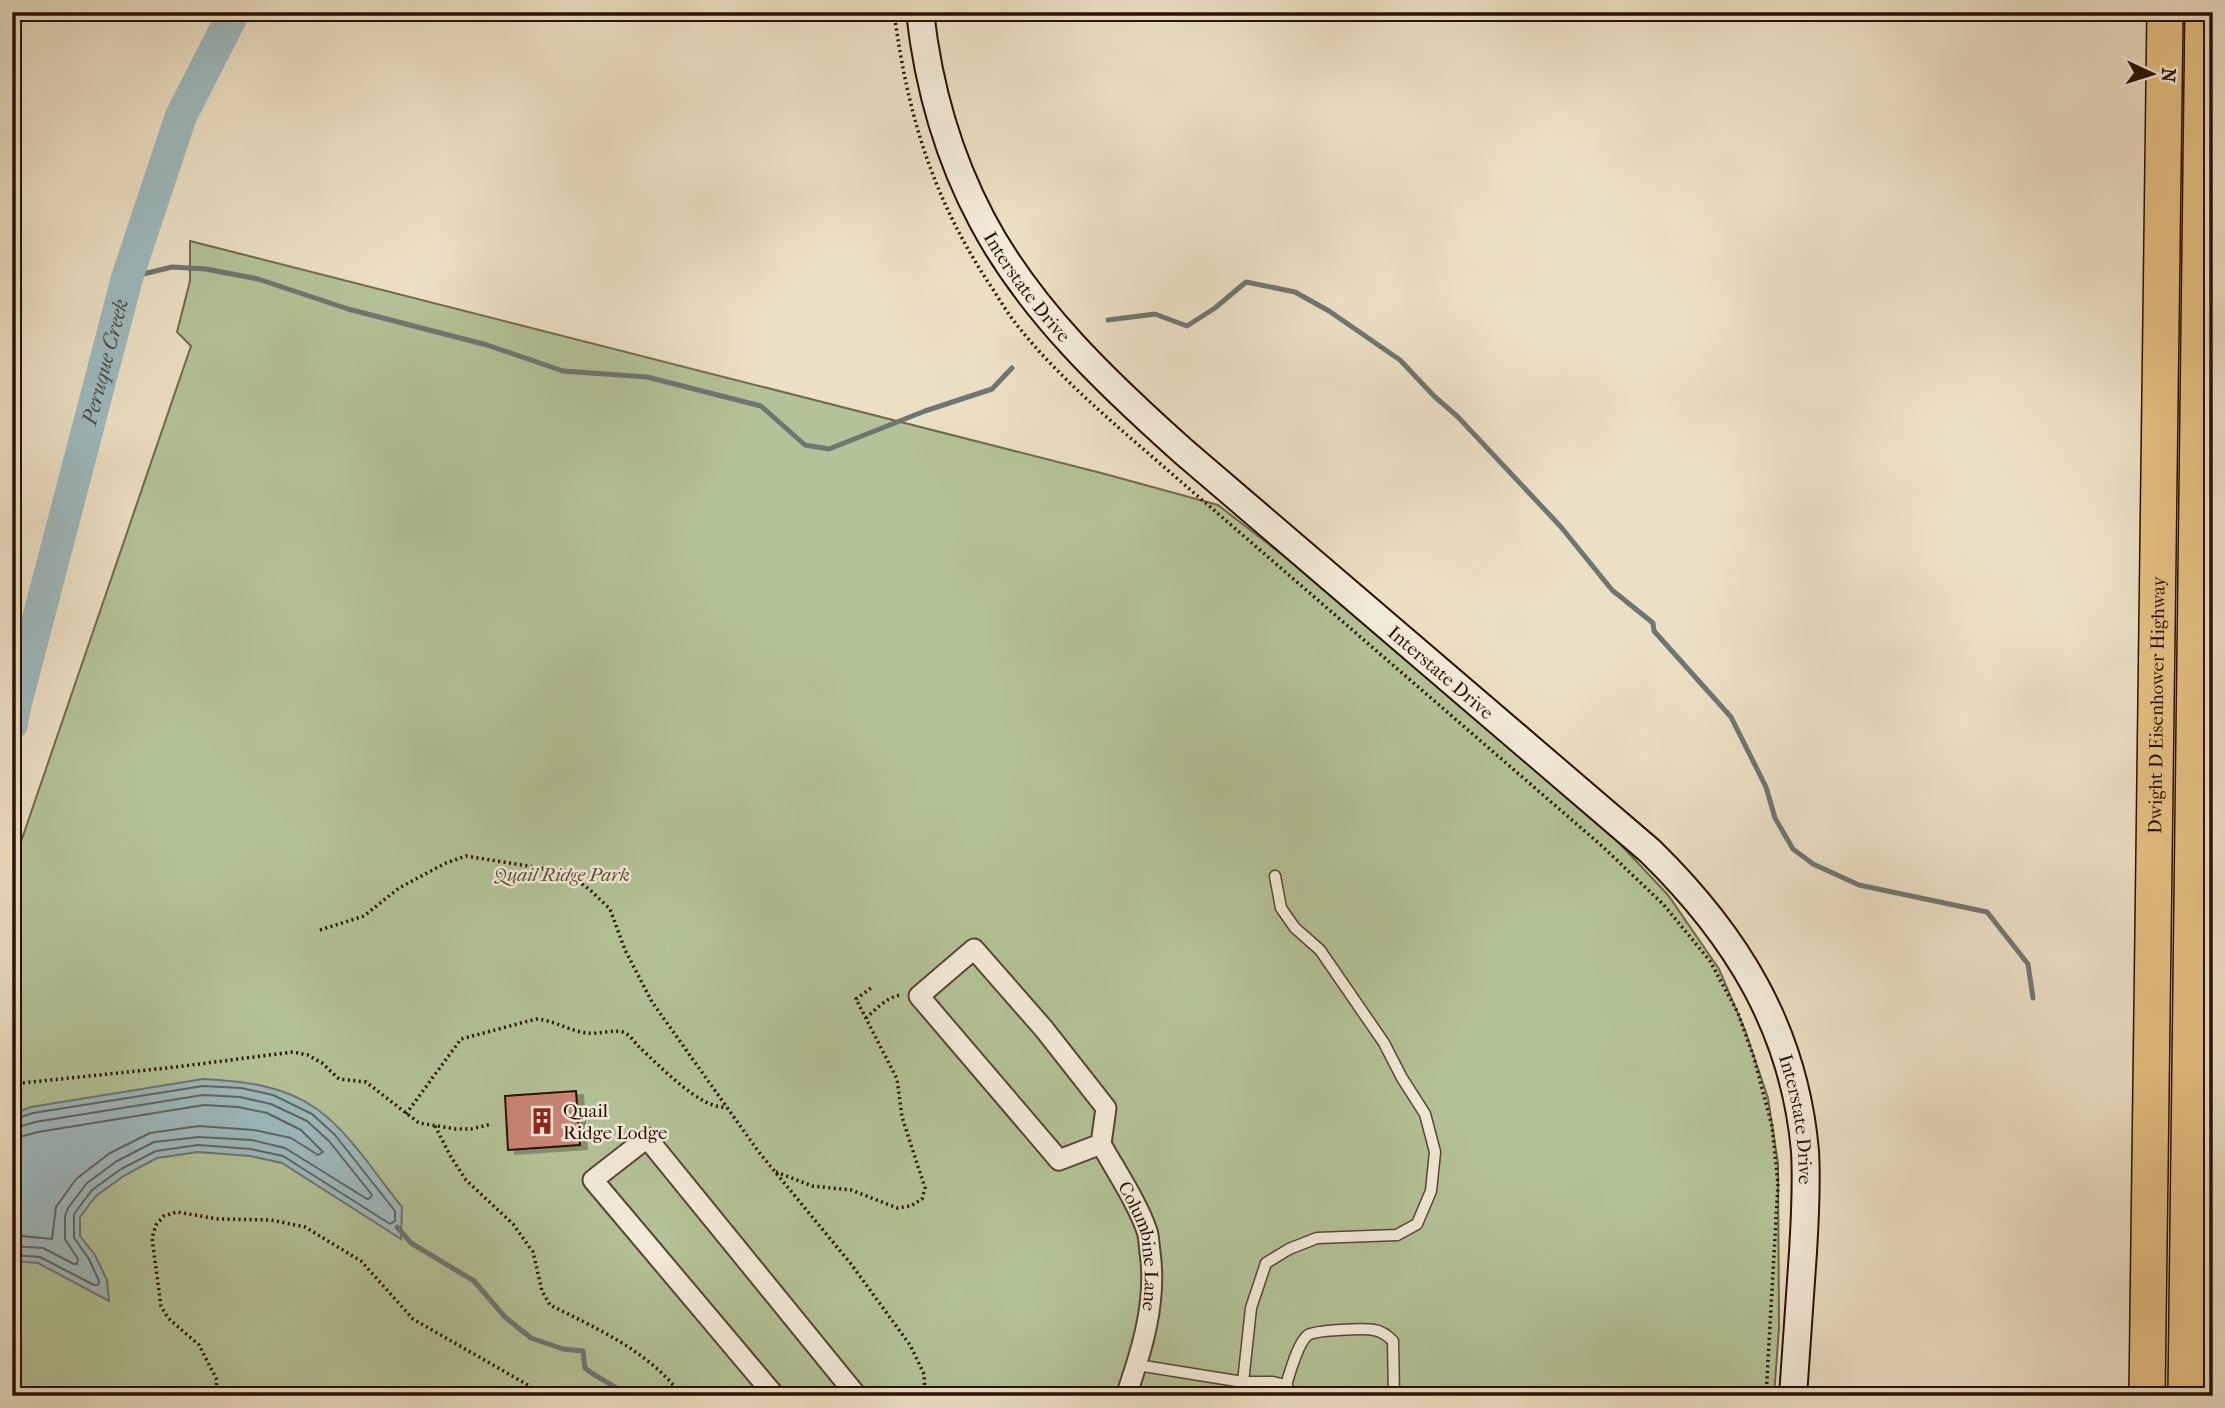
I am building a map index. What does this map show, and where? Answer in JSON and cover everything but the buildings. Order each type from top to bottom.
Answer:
[{"type":"highway","name":"Dwight D Eisenhower Highway","points":[[2146,1387],[2165,12]]},
{"type":"highway","name":"Dwight D Eisenhower Highway","points":[[2186,1396],[2203,12]]},
{"type":"highway","points":[[2202,83],[2213,167]]},
{"type":"main road","name":"Interstate Drive","points":[[920,12],[930,76],[940,115],[968,192],[1000,250],[1048,316],[1140,413],[1650,850],[1694,896],[1742,961],[1769,1014],[1785,1055],[1798,1106],[1805,1150],[1805,1216],[1793,1396]]},
{"type":"street","points":[[974,948],[1044,1029],[1106,1108],[1101,1144],[1059,1160],[919,996],[974,948]]},
{"type":"street","points":[[775,1396],[593,1180],[647,1138],[857,1396]]},
{"type":"street","name":"Columbine Lane","points":[[1101,1144],[1147,1232],[1152,1268],[1151,1304],[1137,1365],[1126,1396]]},
{"type":"lane","points":[[1243,1382],[1251,1308],[1266,1263],[1289,1248],[1317,1238],[1397,1235],[1417,1224],[1432,1191],[1436,1152],[1425,1114],[1384,1043],[1320,950],[1295,928],[1282,908],[1275,876]]},
{"type":"lane","points":[[1286,1385],[1301,1345],[1308,1335],[1322,1331],[1375,1330],[1393,1341],[1394,1396]]},
{"type":"lane","points":[[1137,1365],[1243,1382],[1273,1382],[1286,1385],[1293,1396]]},
{"type":"path","points":[[894,12],[900,59],[915,123],[936,187],[972,258],[1019,328],[1060,374],[1119,428],[1602,846],[1663,904],[1710,961],[1738,1013],[1754,1058],[1772,1126],[1778,1184],[1766,1396]]},
{"type":"path","points":[[320,930],[364,916],[399,888],[446,863],[466,856],[553,870],[573,877],[590,890],[610,909],[625,950],[652,1002],[775,1171],[850,1264],[910,1345],[924,1374],[923,1396]]},
{"type":"path","points":[[775,1171],[812,1186],[851,1190],[897,1208],[911,1206],[922,1199],[925,1188],[904,1126],[897,1079],[856,999],[871,988]]},
{"type":"path","points":[[866,1018],[897,994],[919,996]]},
{"type":"path","points":[[406,1114],[461,1039],[536,1019],[549,1020],[584,1033],[620,1031],[627,1034],[692,1092],[709,1104],[720,1108],[727,1107]]},
{"type":"path","points":[[12,1084],[293,1052],[308,1055],[322,1063],[339,1079],[366,1082],[419,1123],[456,1129],[492,1124]]},
{"type":"path","points":[[435,1126],[466,1180],[513,1224],[533,1252],[542,1291],[550,1305],[645,1357],[682,1396]]},
{"type":"path","points":[[215,1396],[218,1380],[199,1345],[168,1318],[160,1306],[152,1238],[156,1224],[164,1216],[177,1212],[218,1220],[271,1220],[305,1227],[361,1261],[413,1319],[547,1396]]},
{"type":"green space","name":"Quail Ridge Park","points":[[190,241],[1218,505],[1360,615],[1590,812],[1668,895],[1719,969],[1745,1030],[1768,1098],[1778,1163],[1779,1328],[1774,1396],[12,1396],[12,868],[191,346],[177,332],[190,281]]},
{"type":"water","points":[[203,1079],[276,1089],[317,1109],[352,1142],[402,1207],[401,1239],[282,1163],[250,1156],[198,1152],[157,1158],[125,1175],[96,1196],[80,1217],[80,1236],[95,1255],[107,1280],[109,1301],[38,1263],[12,1261],[12,1114],[31,1107]]},
{"type":"waterway","name":"Peruque Creek","points":[[12,724],[127,278],[181,116],[234,12]]},
{"type":"waterway","points":[[127,278],[172,267],[206,269],[258,279],[348,309],[487,345],[563,371],[647,377],[761,406],[805,445],[829,449],[925,411],[992,389],[1012,368]]},
{"type":"waterway","points":[[1108,320],[1155,314],[1187,326],[1215,308],[1246,282],[1295,292],[1329,311],[1400,360],[1458,417],[1561,527],[1612,590],[1653,623],[1654,631],[1731,717],[1766,787],[1775,818],[1793,849],[1813,864],[1859,885],[1987,912],[2028,964],[2033,998]]},
{"type":"waterway","points":[[397,1227],[411,1243],[474,1281],[505,1317],[531,1338],[563,1349],[583,1351],[585,1368],[627,1396]]},
{"type":"place","name":"Quail Ridge Lodge","points":[[542,1121]]}]
